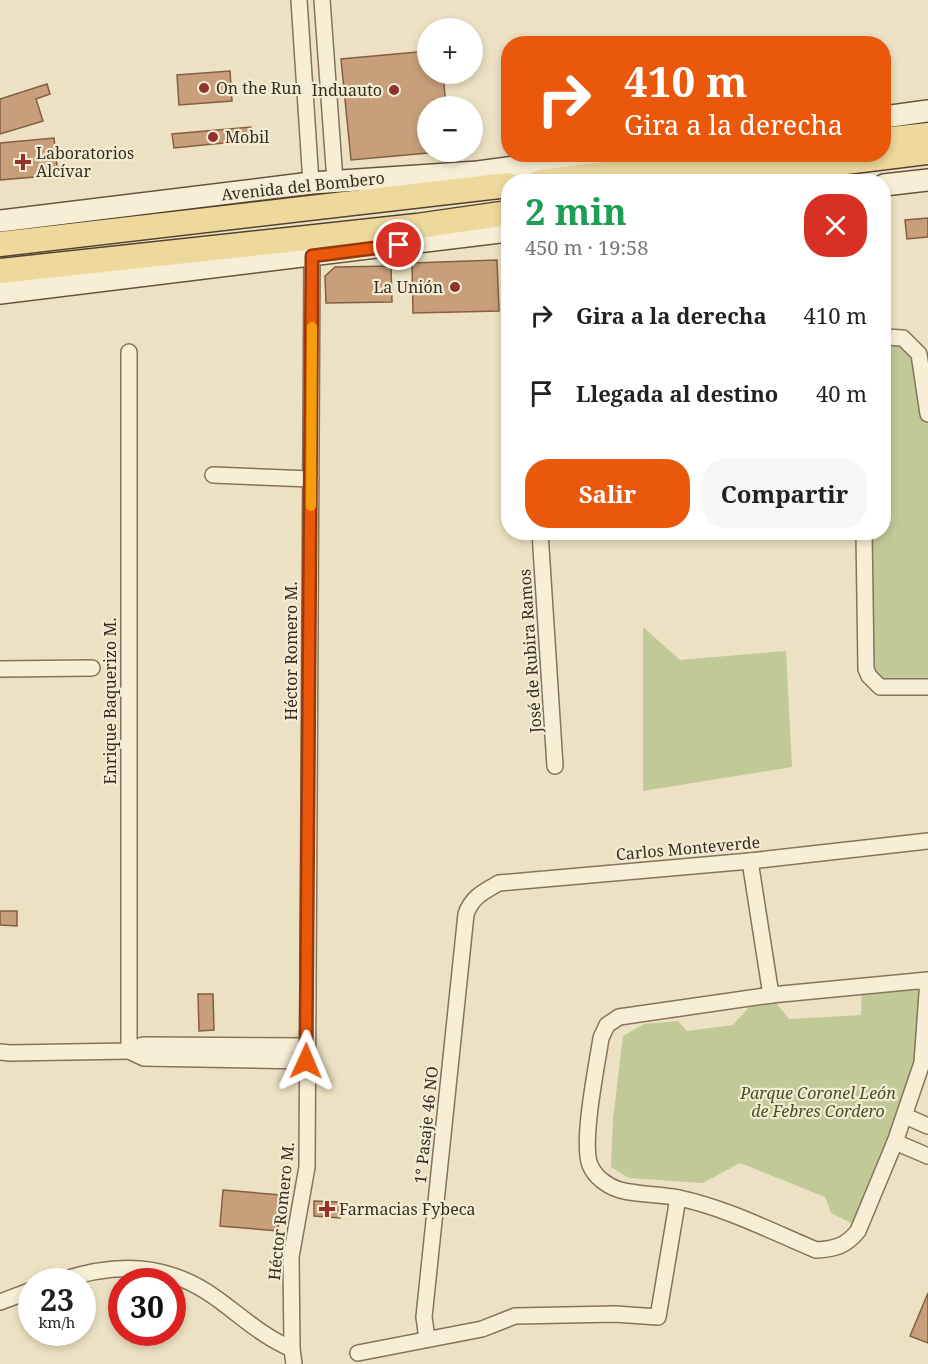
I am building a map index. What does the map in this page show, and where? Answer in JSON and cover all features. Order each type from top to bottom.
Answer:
[{"type":"main road","points":[[891,116],[928,111]]},
{"type":"main road","points":[[891,139],[928,135]]},
{"type":"main road","points":[[891,157],[928,152]]},
{"type":"main road","points":[[802,174],[928,157]]},
{"type":"main road","name":"Avenida del Bombero","points":[[0,221],[311,183],[478,172],[549,162]]},
{"type":"main road","points":[[604,174],[701,162]]},
{"type":"main road","points":[[749,174],[847,162]]},
{"type":"main road","points":[[307,209],[478,172]]},
{"type":"main road","points":[[891,184],[928,180]]},
{"type":"main road","name":"Avenida del Bombero","points":[[0,244],[501,186]]},
{"type":"main road","points":[[307,209],[332,217],[375,220],[501,205]]},
{"type":"main road","points":[[0,271],[417,226],[501,214]]},
{"type":"main road","points":[[417,226],[497,233]]},
{"type":"main road","points":[[0,293],[497,233]]},
{"type":"street","points":[[298,0],[311,183]]},
{"type":"street","points":[[322,0],[335,181]]},
{"type":"street","name":"Héctor Romero M.","points":[[293,1357],[291,1257],[307,1167],[312,256]]},
{"type":"street","points":[[891,337],[903,338],[919,354],[928,414]]},
{"type":"street","name":"Enrique Baquerizo M.","points":[[129,352],[129,1051]]},
{"type":"street","points":[[213,475],[311,478]]},
{"type":"street","name":"José de Rubira Ramos","points":[[541,540],[555,766]]},
{"type":"street","points":[[864,540],[866,669],[869,676],[880,687],[928,687]]},
{"type":"street","points":[[0,669],[92,668]]},
{"type":"street","name":"Carlos Monteverde","points":[[466,914],[470,902],[480,893],[499,883],[750,861],[928,841]]},
{"type":"street","points":[[750,861],[771,995]]},
{"type":"street","name":"1° Pasaje 46 NO","points":[[428,1340],[424,1317],[466,914]]},
{"type":"street","points":[[928,980],[922,1063],[905,1116],[858,1231],[848,1242],[834,1249],[816,1250],[709,1206],[678,1198],[620,1190],[604,1183],[594,1173],[589,1163],[586,1145],[601,1038],[607,1025],[620,1017],[771,995],[928,980]]},
{"type":"street","points":[[0,1052],[129,1051],[143,1046],[306,1053]]},
{"type":"street","points":[[905,1116],[928,1126]]},
{"type":"street","points":[[895,1142],[928,1156]]},
{"type":"street","points":[[358,1353],[482,1329],[515,1316],[615,1314],[658,1317],[678,1198]]},
{"type":"street","points":[[96,1272],[132,1267],[176,1276],[216,1298],[293,1357]]},
{"type":"street","points":[[0,1302],[18,1295]]},
{"type":"green space","points":[[891,340],[919,354],[928,414],[928,687],[880,687],[869,676],[864,540],[891,540]]},
{"type":"green space","points":[[643,627],[680,660],[786,651],[792,767],[643,791]]},
{"type":"green space","name":"Parque Coronel León de Febres Cordero","points":[[928,980],[922,1063],[859,1227],[831,1213],[825,1197],[740,1163],[703,1183],[629,1178],[611,1167],[613,1119],[623,1036],[644,1024],[678,1021],[687,1031],[733,1025],[751,1005],[776,1003],[789,1019],[861,1015],[862,986]]},
{"type":"building","name":"Induauto","points":[[417,52],[417,84],[444,84],[445,96],[417,96],[417,154],[351,160],[341,59]]},
{"type":"building","name":"On the Run","points":[[230,71],[232,101],[179,105],[177,75]]},
{"type":"building","points":[[47,84],[50,94],[36,99],[43,121],[0,134],[0,99]]},
{"type":"building","name":"Mobil","points":[[251,127],[253,140],[174,148],[172,134]]},
{"type":"building","points":[[54,138],[58,175],[0,180],[0,143]]},
{"type":"building","points":[[928,218],[928,237],[907,239],[905,220]]},
{"type":"building","name":"La Unión","points":[[497,260],[499,311],[413,313],[412,263]]},
{"type":"building","points":[[391,266],[392,302],[326,303],[325,276],[335,267]]},
{"type":"building","points":[[0,911],[17,911],[17,926],[0,925]]},
{"type":"building","points":[[198,994],[213,994],[214,1030],[199,1031]]},
{"type":"building","points":[[223,1190],[281,1195],[278,1231],[220,1226]]},
{"type":"building","name":"Farmacias Fybeca","points":[[314,1201],[340,1202],[340,1218],[314,1216]]},
{"type":"building","points":[[928,1293],[928,1343],[910,1336]]},
{"type":"slow traffic","points":[[311,506],[312,327]]},
{"type":"place","name":"On the Run","points":[[204,88]]},
{"type":"place","name":"Induauto","points":[[394,90]]},
{"type":"place","name":"Mobil","points":[[213,137]]},
{"type":"place","name":"Laboratorios Alcívar","points":[[23,162]]},
{"type":"place","name":"La Unión","points":[[455,287]]},
{"type":"place","name":"Farmacias Fybeca","points":[[327,1209]]},
{"type":"route","points":[[306,1061],[312,256],[399,245]]}]
